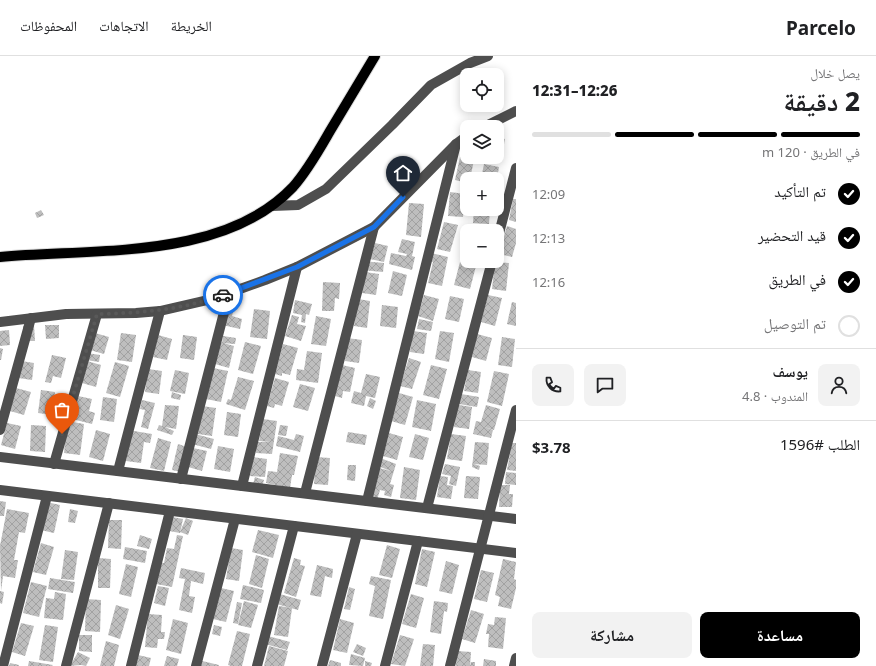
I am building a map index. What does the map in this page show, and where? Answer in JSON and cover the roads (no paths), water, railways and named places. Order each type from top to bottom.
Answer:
[{"type":"main road","points":[[0,257],[168,246],[225,230],[246,222],[272,206],[293,186],[313,160],[375,56]]},
{"type":"main road","points":[[0,254],[21,255]]},
{"type":"street","points":[[272,206],[298,205],[326,189],[431,85],[470,63],[488,56]]},
{"type":"street","points":[[498,120],[516,111]]},
{"type":"street","points":[[0,322],[66,314],[136,313],[185,306],[229,293],[297,267],[374,227],[460,141]]},
{"type":"street","points":[[367,501],[456,144]]},
{"type":"street","points":[[501,224],[516,168]]},
{"type":"street","points":[[305,494],[374,227]]},
{"type":"street","points":[[242,486],[297,267]]},
{"type":"street","points":[[428,508],[490,268]]},
{"type":"street","points":[[181,479],[229,293]]},
{"type":"street","points":[[118,471],[160,310]]},
{"type":"street","points":[[54,464],[97,314]]},
{"type":"street","points":[[0,430],[31,318]]},
{"type":"street","points":[[450,666],[516,410]]},
{"type":"street","points":[[0,457],[516,519]]},
{"type":"street","points":[[0,490],[516,553]]},
{"type":"street","points":[[3,666],[47,496]]},
{"type":"street","points":[[66,666],[109,503]]},
{"type":"street","points":[[131,666],[170,511]]},
{"type":"street","points":[[196,666],[235,519]]},
{"type":"street","points":[[257,666],[294,526]]},
{"type":"street","points":[[322,666],[357,534]]},
{"type":"street","points":[[385,666],[418,541]]},
{"type":"street","points":[[514,666],[516,658]]}]
